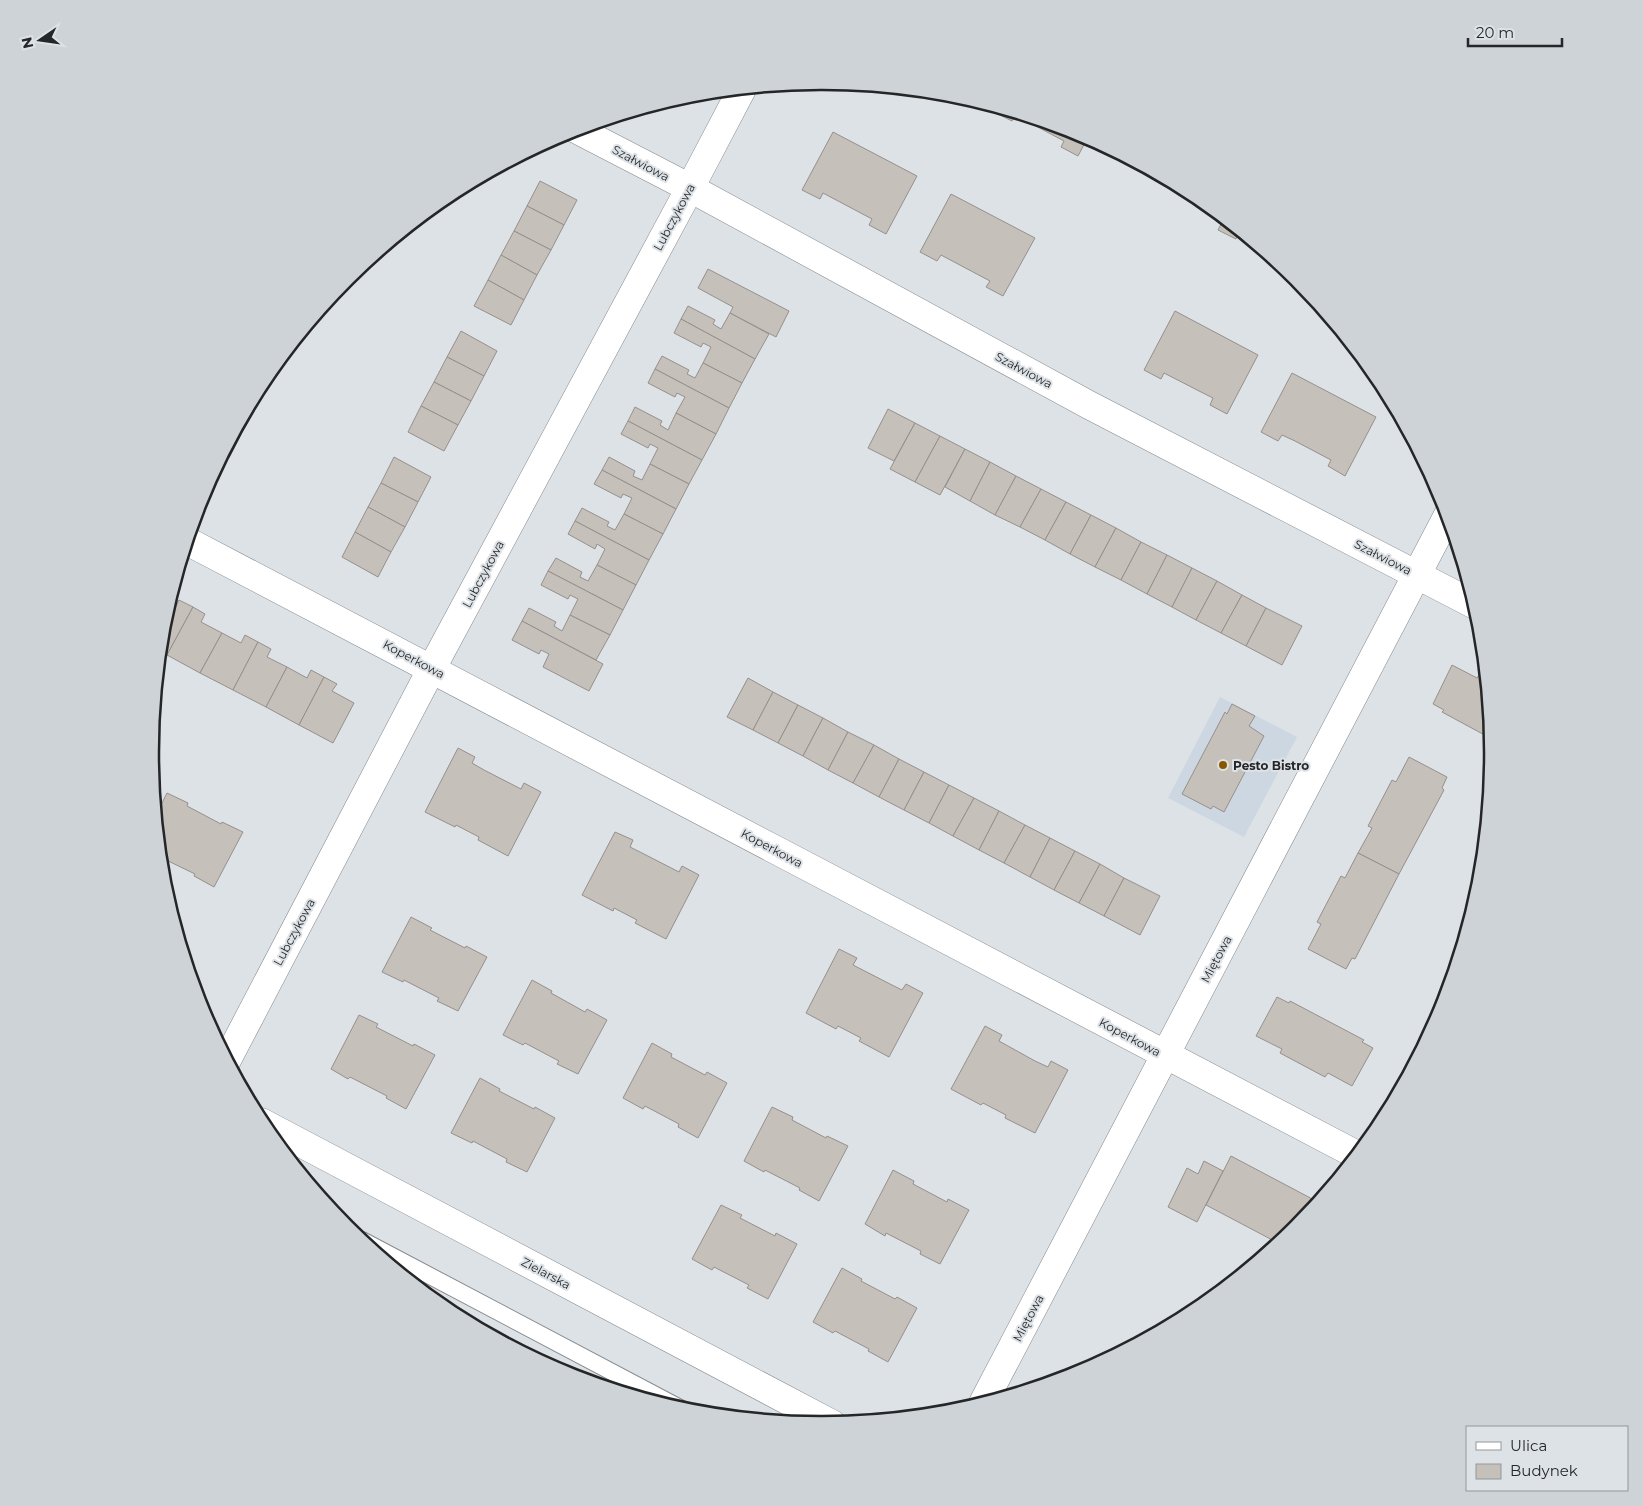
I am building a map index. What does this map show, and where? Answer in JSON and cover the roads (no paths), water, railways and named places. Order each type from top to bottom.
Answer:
[{"type":"street","name":"Lubczykowa","points":[[231,1054],[432,668],[739,96]]},
{"type":"street","name":"Szałwiowa","points":[[585,134],[690,188],[1072,396],[1467,601]]},
{"type":"street","name":"Miętowa","points":[[986,1395],[1443,524]]},
{"type":"street","name":"Koperkowa","points":[[193,544],[432,668],[1165,1056],[1351,1152]]},
{"type":"street","name":"Zielarska","points":[[277,1130],[817,1416]]},
{"type":"lane","points":[[386,1253],[653,1394]]},
{"type":"place","name":"Pesto Bistro","points":[[1223,765]]}]
